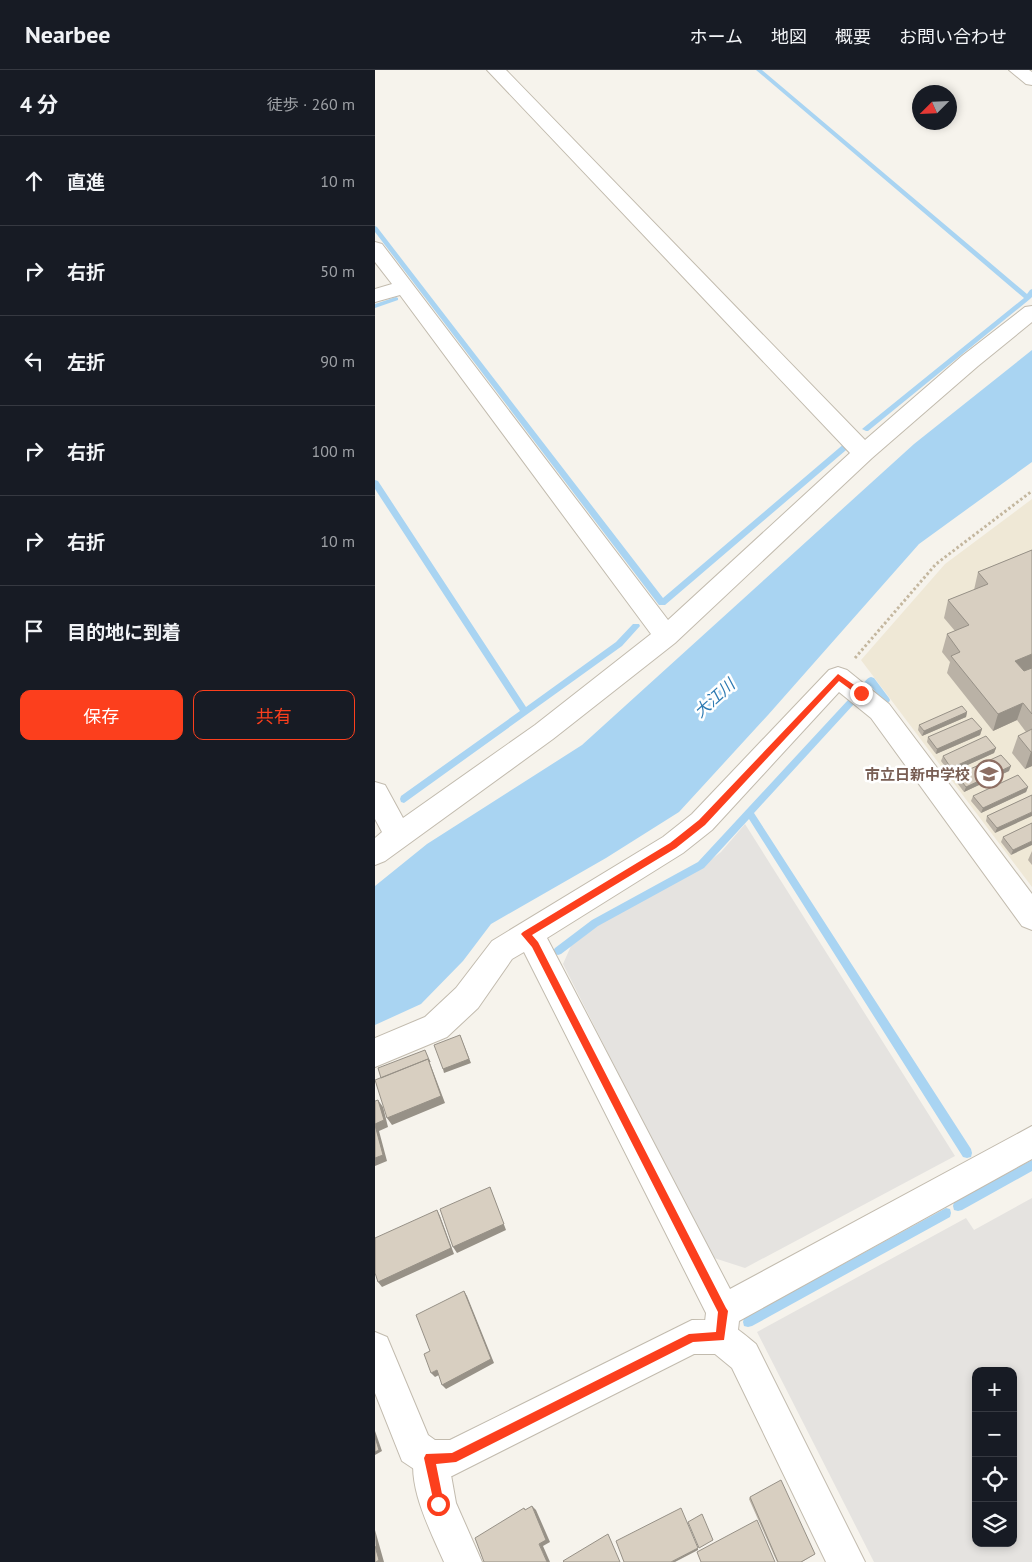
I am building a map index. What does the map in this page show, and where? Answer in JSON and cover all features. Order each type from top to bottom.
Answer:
[{"type":"street","points":[[496,70],[864,453]]},
{"type":"street","points":[[1018,70],[1032,80]]},
{"type":"street","points":[[375,248],[666,636]]},
{"type":"street","points":[[375,296],[404,286]]},
{"type":"street","points":[[375,853],[544,732],[666,636],[864,453],[970,361],[1032,312]]},
{"type":"street","points":[[375,1053],[436,1027],[467,998],[502,950],[673,845],[702,822],[838,677],[880,711],[1032,917]]},
{"type":"street","points":[[375,793],[398,835]]},
{"type":"street","points":[[526,934],[535,944],[722,1324],[744,1356],[846,1562]]},
{"type":"street","points":[[375,1349],[415,1448],[430,1458],[452,1458],[692,1337],[722,1324],[1032,1142]]},
{"type":"street","points":[[430,1458],[438,1504],[463,1562]]},
{"type":"path","points":[[838,677],[937,564],[1032,491]]},
{"type":"shaded area","name":"市立日新中学校","points":[[1032,499],[1032,887],[861,660],[945,564]]},
{"type":"shaded area","points":[[745,824],[955,1156],[745,1268],[711,1257],[563,964],[571,946],[598,925],[702,867],[721,852]]},
{"type":"shaded area","points":[[1032,1198],[1032,1562],[874,1562],[757,1332],[966,1218],[974,1230]]},
{"type":"water","name":"大江川","points":[[1032,350],[1032,462],[919,544],[768,715],[679,812],[606,858],[491,924],[463,961],[421,1004],[375,1025],[375,886],[427,844],[582,745],[914,444]]},
{"type":"building","points":[[1032,550],[1032,654],[1015,661],[1024,671],[1032,668],[1032,714],[1023,703],[998,714],[951,656],[960,652],[947,634],[969,625],[948,600],[988,584],[978,572]]},
{"type":"building","points":[[962,706],[967,712],[924,731],[919,725]]},
{"type":"building","points":[[972,718],[982,729],[937,749],[928,737]]},
{"type":"building","points":[[1032,729],[1032,752],[1031,752],[1018,736]]},
{"type":"building","points":[[986,736],[996,748],[951,768],[943,756]]},
{"type":"building","points":[[1001,755],[1011,766],[966,787],[957,775]]},
{"type":"building","points":[[1018,775],[1028,787],[983,808],[973,796]]},
{"type":"building","points":[[1032,795],[1032,812],[997,828],[987,816]]},
{"type":"building","points":[[1032,823],[1032,841],[1013,850],[1003,837]]},
{"type":"building","points":[[460,1035],[469,1059],[443,1069],[434,1045]]},
{"type":"building","points":[[425,1050],[430,1062],[428,1059],[381,1078],[378,1068]]},
{"type":"building","points":[[428,1059],[441,1096],[387,1118],[375,1080]]},
{"type":"building","points":[[378,1100],[384,1120],[375,1124],[375,1101]]},
{"type":"building","points":[[375,1125],[383,1155],[375,1158]]},
{"type":"building","points":[[490,1187],[504,1224],[453,1247],[440,1209]]},
{"type":"building","points":[[437,1210],[451,1248],[378,1282],[375,1273],[375,1238]]},
{"type":"building","points":[[464,1291],[491,1359],[442,1385],[437,1370],[431,1373],[424,1354],[430,1351],[416,1315]]},
{"type":"building","points":[[375,1437],[379,1450],[375,1452]]},
{"type":"building","points":[[781,1480],[815,1554],[801,1562],[778,1562],[750,1497]]},
{"type":"building","points":[[532,1506],[546,1540],[539,1544],[547,1562],[484,1562],[475,1538],[524,1508],[525,1510]]},
{"type":"building","points":[[681,1508],[698,1548],[671,1562],[624,1562],[616,1541]]},
{"type":"building","points":[[702,1514],[713,1540],[699,1548],[688,1522]]},
{"type":"building","points":[[757,1520],[775,1562],[701,1562],[697,1552]]},
{"type":"building","points":[[608,1534],[620,1562],[563,1561]]},
{"type":"building","points":[[375,1546],[379,1560],[376,1562],[375,1562]]},
{"type":"waterway","points":[[759,70],[1028,298]]},
{"type":"waterway","points":[[375,228],[662,603],[848,445]]},
{"type":"waterway","points":[[1028,298],[1032,291]]},
{"type":"waterway","points":[[866,429],[1028,298]]},
{"type":"waterway","points":[[375,306],[396,299]]},
{"type":"waterway","points":[[375,483],[525,712]]},
{"type":"waterway","points":[[525,712],[619,644],[636,626]]},
{"type":"waterway","points":[[866,686],[871,680],[886,700]]},
{"type":"waterway","points":[[558,951],[595,923],[701,865],[851,702]]},
{"type":"waterway","points":[[404,799],[525,712]]},
{"type":"waterway","points":[[750,814],[967,1153]]},
{"type":"waterway","points":[[958,1206],[1032,1165]]},
{"type":"waterway","points":[[748,1322],[946,1213]]},
{"type":"place","name":"市立日新中学校","points":[[989,774]]},
{"type":"route","points":[[438,1504],[430,1458],[452,1458],[692,1337],[721,1337],[723,1311],[535,944],[526,934],[673,845],[702,822],[838,677],[861,693]]}]
